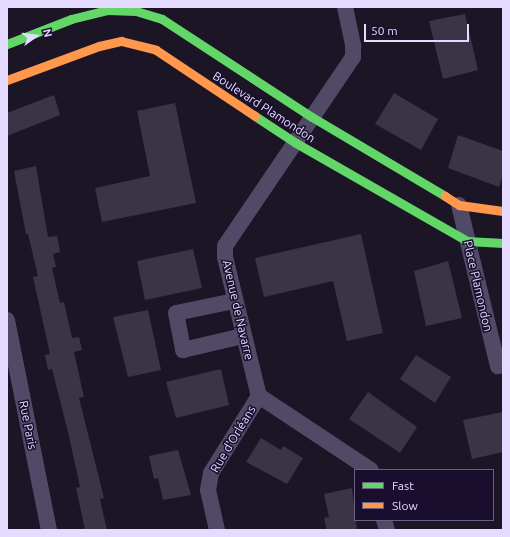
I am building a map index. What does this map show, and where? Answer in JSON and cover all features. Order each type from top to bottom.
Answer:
[{"type":"street","name":"Avenue de Navarre","points":[[259,396],[234,301],[225,257],[225,246],[353,57],[353,46],[345,7]]},
{"type":"street","name":"Boulevard Plamondon","points":[[7,44],[71,19],[107,10],[136,11],[162,19],[312,117],[413,175],[459,205],[503,211]]},
{"type":"street","name":"Boulevard Plamondon","points":[[7,80],[99,46],[121,41],[156,50],[296,143],[467,241],[503,243]]},
{"type":"street","name":"Place Plamondon","points":[[459,205],[498,366]]},
{"type":"street","points":[[234,301],[176,314],[183,350],[242,336]]},
{"type":"street","name":"Rue Paris","points":[[7,320],[49,530]]},
{"type":"street","points":[[259,396],[369,469]]},
{"type":"street","name":"Rue d'Orléans","points":[[217,530],[208,490],[211,473],[259,396]]},
{"type":"building","points":[[465,14],[478,70],[443,79],[429,21]]},
{"type":"building","points":[[394,93],[438,119],[421,150],[375,124]]},
{"type":"building","points":[[54,95],[60,115],[7,136],[7,113]]},
{"type":"building","points":[[175,103],[196,203],[102,222],[95,188],[150,176],[137,111]]},
{"type":"building","points":[[458,135],[503,151],[503,174],[499,187],[448,168]]},
{"type":"building","points":[[36,166],[48,237],[57,236],[60,252],[53,254],[56,267],[52,268],[60,303],[64,302],[72,338],[79,337],[82,350],[74,352],[84,397],[79,398],[104,498],[100,499],[107,530],[85,530],[76,488],[80,487],[69,436],[52,369],[48,370],[45,355],[50,354],[33,277],[38,276],[28,234],[26,234],[14,171]]},
{"type":"building","points":[[361,234],[383,333],[347,341],[333,281],[264,297],[255,258]]},
{"type":"building","points":[[193,249],[202,288],[145,300],[137,261]]},
{"type":"building","points":[[448,261],[462,318],[426,326],[414,271]]},
{"type":"building","points":[[148,310],[161,370],[128,377],[113,317]]},
{"type":"building","points":[[416,355],[451,377],[435,403],[400,379]]},
{"type":"building","points":[[221,369],[229,405],[176,418],[166,382]]},
{"type":"building","points":[[368,392],[417,427],[400,453],[349,419]]},
{"type":"building","points":[[503,412],[503,452],[472,459],[463,420]]},
{"type":"building","points":[[261,438],[281,450],[283,446],[303,458],[287,484],[246,462]]},
{"type":"building","points":[[178,450],[191,495],[163,500],[158,478],[154,479],[149,456]]},
{"type":"building","points":[[352,488],[354,521],[356,521],[357,530],[327,530],[324,518],[329,517],[324,494]]},
{"type":"traffic: fast","points":[[7,44],[71,19],[107,10],[136,11],[162,19],[312,117],[445,196]]},
{"type":"traffic: fast","points":[[255,116],[296,143],[467,241],[503,243]]},
{"type":"traffic: slow","points":[[7,80],[99,46],[121,41],[156,50],[255,116]]},
{"type":"traffic: slow","points":[[445,196],[459,205],[503,211]]}]
